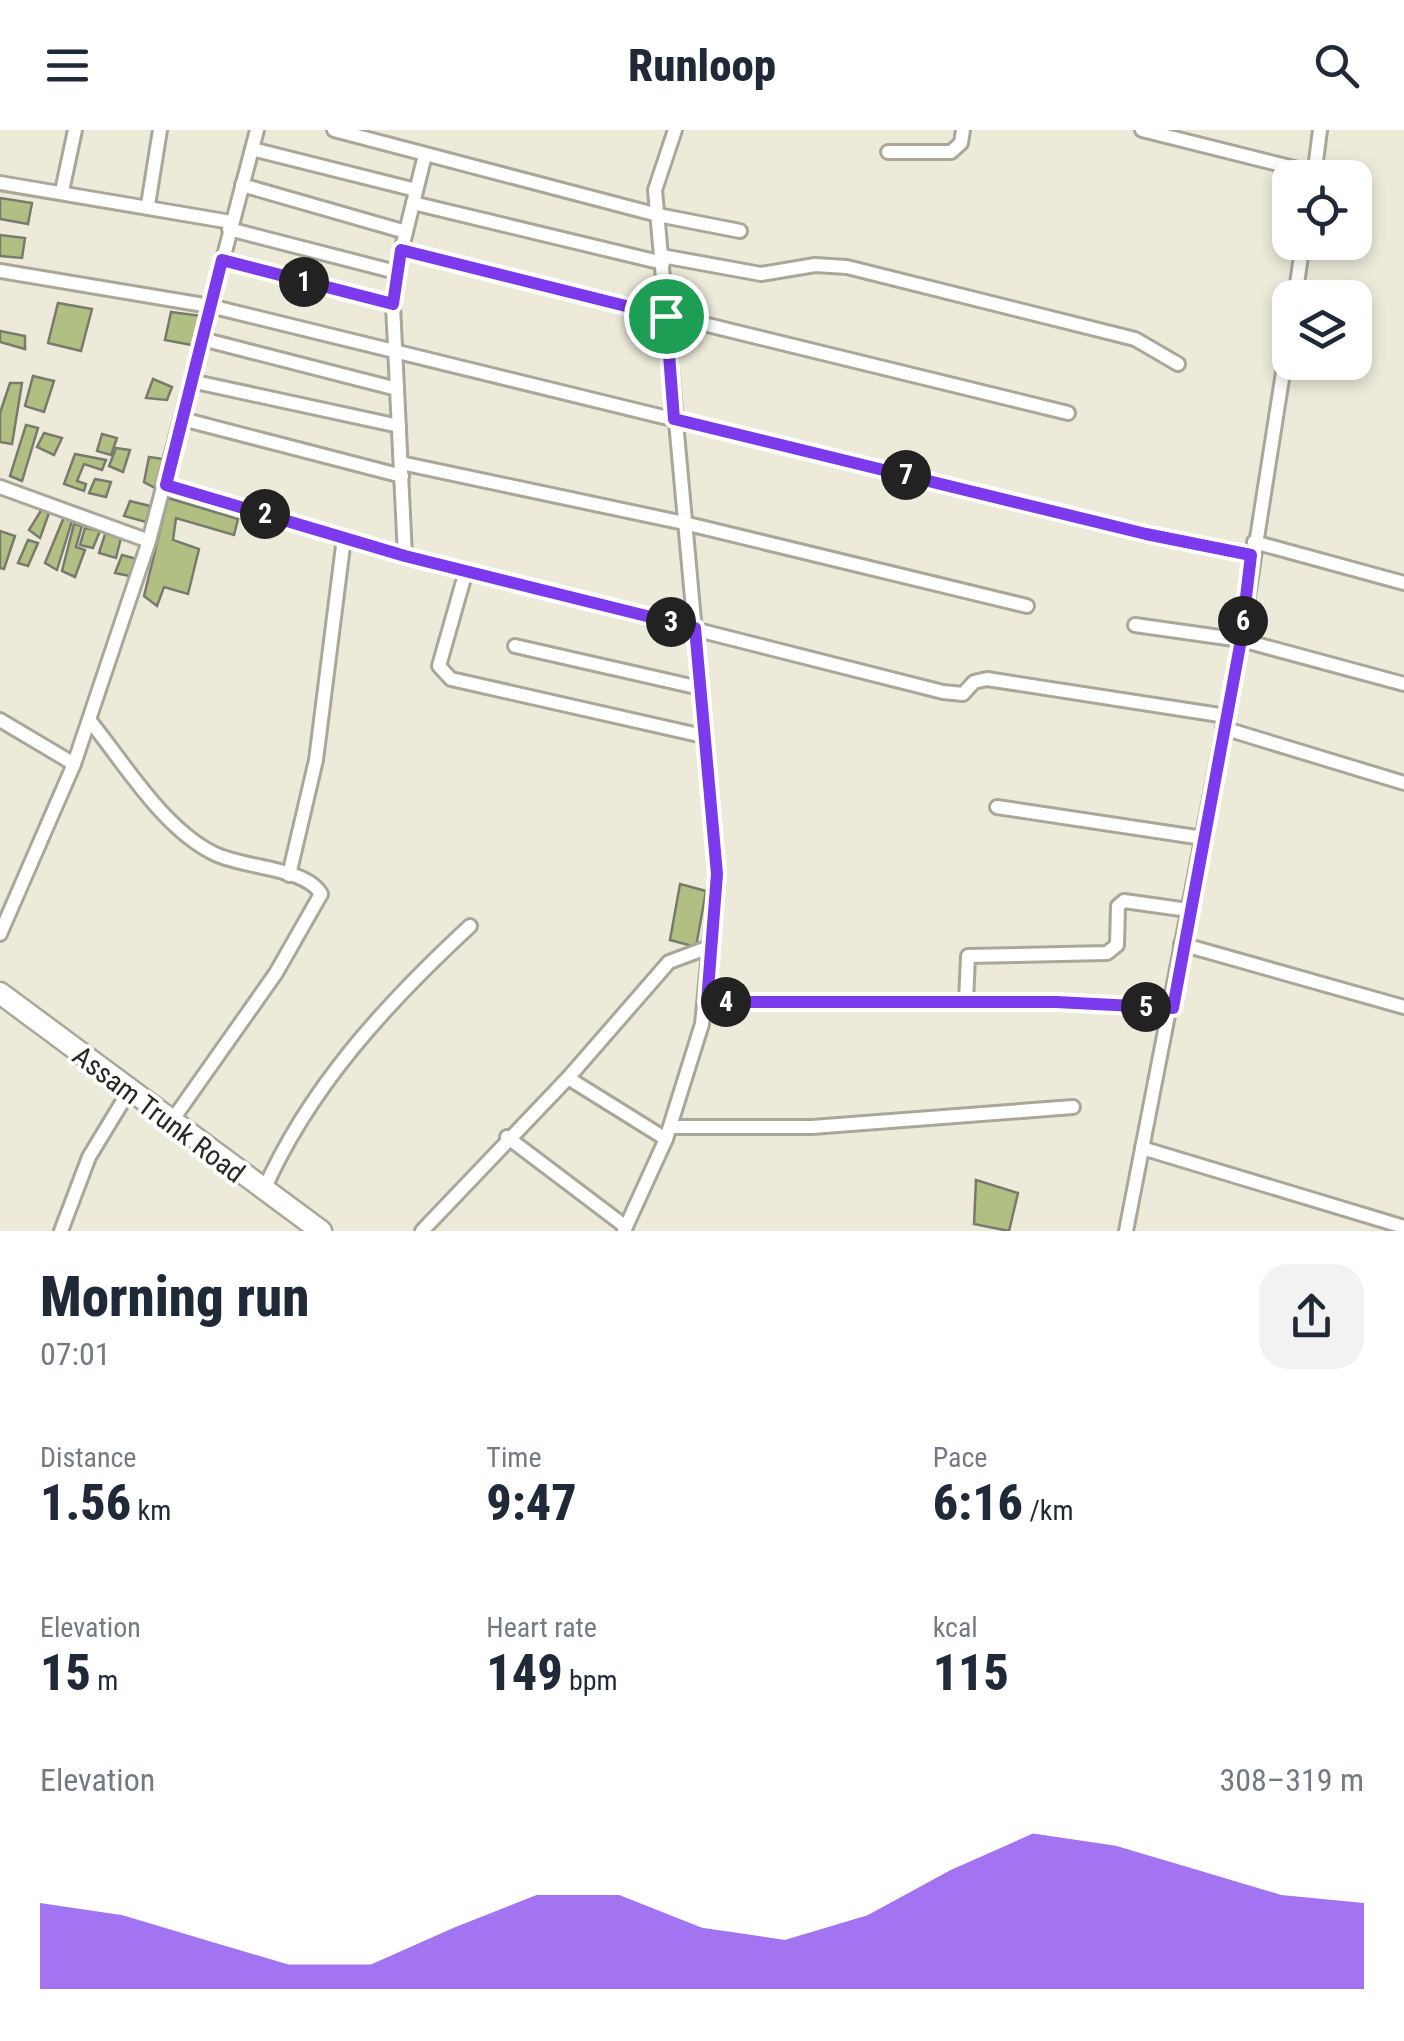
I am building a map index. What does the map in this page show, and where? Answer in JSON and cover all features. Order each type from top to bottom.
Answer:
[{"type":"main road","name":"Assam Trunk Road","points":[[0,993],[263,1192],[321,1231]]},
{"type":"street","points":[[62,191],[75,130]]},
{"type":"street","points":[[148,204],[160,130]]},
{"type":"street","points":[[0,934],[74,764],[149,541],[257,130]]},
{"type":"street","points":[[334,130],[658,215],[740,230]]},
{"type":"street","points":[[507,1138],[625,1229],[668,1133],[707,1002],[717,874],[674,419],[656,176],[675,130]]},
{"type":"street","points":[[888,152],[951,152],[961,143],[963,130]]},
{"type":"street","points":[[1142,130],[1272,164]]},
{"type":"street","points":[[1316,160],[1320,130]]},
{"type":"street","points":[[252,149],[414,196],[663,260],[761,274],[815,265],[847,267],[1135,339],[1178,364]]},
{"type":"street","points":[[405,556],[393,304],[396,272],[425,155]]},
{"type":"street","points":[[0,183],[148,204],[396,272]]},
{"type":"street","points":[[242,185],[406,232]]},
{"type":"street","points":[[401,250],[1068,413]]},
{"type":"street","points":[[222,260],[393,304]]},
{"type":"street","points":[[0,271],[210,306],[1146,534],[1253,548],[1404,582]]},
{"type":"street","points":[[202,339],[397,389]]},
{"type":"street","points":[[1126,1231],[1173,1008],[1181,944],[1241,640],[1281,380]]},
{"type":"street","points":[[191,382],[399,426]]},
{"type":"street","points":[[182,419],[402,470],[684,523],[1028,606]]},
{"type":"street","points":[[166,485],[405,556],[943,692],[963,694],[974,682],[988,679],[1224,722],[1404,783]]},
{"type":"street","points":[[0,487],[149,541]]},
{"type":"street","points":[[289,875],[314,772],[344,538]]},
{"type":"street","points":[[466,571],[440,649],[439,666],[452,679],[704,736]]},
{"type":"street","points":[[1135,626],[1241,640],[1404,684]]},
{"type":"street","points":[[515,646],[700,688]]},
{"type":"street","points":[[0,720],[74,764]]},
{"type":"street","points":[[90,721],[167,816],[197,843],[222,858],[316,886],[319,900],[276,974],[170,1122]]},
{"type":"street","points":[[997,807],[1203,838]]},
{"type":"street","points":[[966,1002],[968,956],[1106,953],[1117,944],[1118,906],[1124,901],[1188,910]]},
{"type":"street","points":[[263,1192],[286,1141],[336,1069],[408,984],[470,926]]},
{"type":"street","points":[[1181,944],[1404,1008]]},
{"type":"street","points":[[422,1231],[568,1078],[668,962],[712,946]]},
{"type":"street","points":[[707,1002],[966,1002],[1173,1008]]},
{"type":"street","points":[[568,1078],[668,1133],[812,1128],[1073,1107]]},
{"type":"street","points":[[61,1231],[89,1156],[129,1091]]},
{"type":"street","points":[[1142,1148],[1404,1227]]},
{"type":"building","points":[[0,198],[32,203],[28,224],[0,219]]},
{"type":"building","points":[[0,235],[25,238],[22,258],[0,256]]},
{"type":"building","points":[[58,303],[92,309],[81,351],[48,343]]},
{"type":"building","points":[[171,312],[202,316],[197,346],[165,340]]},
{"type":"building","points":[[0,331],[25,336],[25,349],[0,342]]},
{"type":"building","points":[[33,376],[54,381],[44,412],[25,406]]},
{"type":"building","points":[[153,379],[172,387],[167,400],[146,398]]},
{"type":"building","points":[[10,383],[22,383],[12,444],[0,442],[0,413]]},
{"type":"building","points":[[26,425],[38,428],[22,481],[10,476]]},
{"type":"building","points":[[44,433],[62,438],[54,455],[37,447]]},
{"type":"building","points":[[102,434],[117,438],[111,455],[97,451]]},
{"type":"building","points":[[116,448],[130,450],[123,472],[109,466]]},
{"type":"building","points":[[75,454],[106,460],[102,470],[84,464],[77,481],[86,484],[84,491],[64,484]]},
{"type":"building","points":[[149,457],[164,459],[157,489],[144,482]]},
{"type":"building","points":[[95,479],[111,482],[106,497],[89,493]]},
{"type":"building","points":[[168,498],[238,519],[234,535],[176,518],[173,540],[199,549],[188,594],[164,587],[157,606],[144,596]]},
{"type":"building","points":[[130,501],[150,506],[146,522],[124,516]]},
{"type":"building","points":[[42,509],[49,513],[40,538],[29,530]]},
{"type":"building","points":[[64,517],[72,521],[57,570],[45,563]]},
{"type":"building","points":[[74,524],[82,526],[76,547],[85,550],[75,577],[62,571]]},
{"type":"building","points":[[85,528],[100,531],[93,548],[80,545]]},
{"type":"building","points":[[0,531],[15,536],[4,569],[0,568]]},
{"type":"building","points":[[106,531],[121,538],[116,558],[99,553]]},
{"type":"building","points":[[28,540],[38,543],[28,566],[18,563]]},
{"type":"building","points":[[122,555],[137,559],[130,576],[115,573]]},
{"type":"building","points":[[680,884],[706,891],[696,947],[670,940]]},
{"type":"building","points":[[976,1180],[1018,1193],[1009,1231],[974,1224]]},
{"type":"route","points":[[401,250],[666,316],[674,419],[1146,534],[1251,555],[1241,640],[1181,944],[1173,1008],[1056,1002],[707,1002],[717,874],[695,628],[405,556],[166,485],[222,260],[393,304],[401,250]]}]
